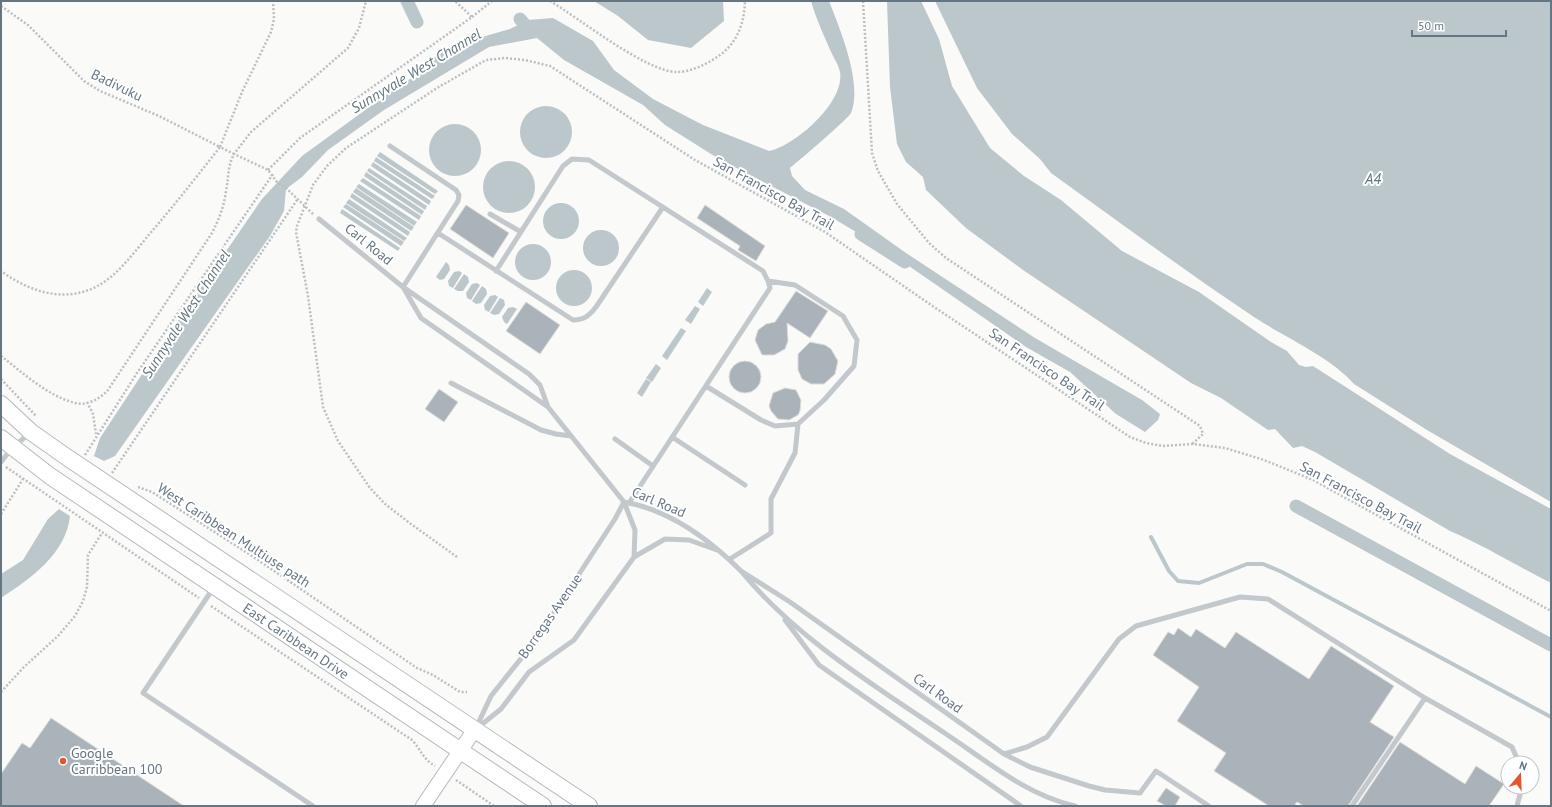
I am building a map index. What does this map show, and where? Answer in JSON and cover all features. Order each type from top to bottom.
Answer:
[{"type":"main road","name":"East Caribbean Drive","points":[[1,404],[589,806]]},
{"type":"main road","name":"East Caribbean Drive","points":[[6,443],[50,476],[97,508],[543,806]]},
{"type":"street","name":"Borregas Avenue","points":[[423,806],[475,729]]},
{"type":"lane","points":[[390,146],[456,190],[459,195],[458,201],[403,286]]},
{"type":"lane","points":[[496,270],[563,166],[572,159],[589,160],[763,272],[768,281],[795,285],[843,316],[857,340],[854,366],[824,400],[798,424],[775,426],[761,420],[706,386]]},
{"type":"lane","points":[[438,233],[572,320],[580,320],[589,316],[596,307],[663,207]]},
{"type":"lane","points":[[490,214],[521,232]]},
{"type":"lane","name":"Carl Road","points":[[319,219],[403,286],[529,374],[540,385],[548,407]]},
{"type":"lane","name":"Borregas Avenue","points":[[475,729],[491,696],[536,640],[626,502],[653,466],[706,386],[770,288],[768,281]]},
{"type":"lane","name":"Carl Road","points":[[403,286],[421,318],[548,407],[626,502],[642,505],[696,531],[723,552],[761,595],[801,632],[912,710],[1032,791],[1059,802],[1074,806]]},
{"type":"lane","points":[[451,383],[541,430],[571,436]]},
{"type":"lane","points":[[730,560],[771,533],[771,499],[795,453],[798,424]]},
{"type":"lane","points":[[1,462],[6,443],[36,427]]},
{"type":"lane","points":[[672,437],[745,485]]},
{"type":"lane","points":[[615,439],[653,466]]},
{"type":"lane","points":[[626,502],[635,530],[634,557]]},
{"type":"lane","name":"Borregas Avenue","points":[[475,729],[501,709],[529,672],[574,640],[634,557],[665,539],[689,540],[723,552]]},
{"type":"lane","name":"Carl Road","points":[[741,571],[790,602],[1004,754],[1030,767],[1105,790],[1140,793],[1156,771],[1209,806]]},
{"type":"lane","points":[[214,586],[143,693],[313,806]]},
{"type":"lane","points":[[1004,754],[1027,747],[1047,737],[1119,639],[1136,626],[1240,597],[1268,600],[1425,698],[1512,747],[1516,755]]},
{"type":"lane","name":"Carl Road","points":[[780,613],[799,641],[819,665],[1021,806]]},
{"type":"lane","points":[[1352,806],[1425,698]]},
{"type":"lane","points":[[1518,806],[1520,795]]},
{"type":"path","points":[[1,271],[35,291],[50,294],[72,294],[90,289],[112,276],[175,204],[220,147],[242,92],[271,32],[274,19],[273,1]]},
{"type":"path","points":[[1,356],[50,391],[76,403],[96,400],[108,390],[212,233],[222,212],[227,190],[228,166],[234,154],[251,132],[348,48],[359,28],[366,1]]},
{"type":"path","points":[[455,1],[472,18]]},
{"type":"path","points":[[305,207],[287,189],[277,182],[273,174],[268,170],[300,138],[472,18],[492,1]]},
{"type":"path","points":[[550,1],[657,69],[678,72],[702,66],[723,54],[738,36],[744,17],[745,1]]},
{"type":"path","points":[[863,1],[872,153],[878,171],[909,220],[946,258],[1200,426],[1203,434],[1192,444]]},
{"type":"path","name":"Badivuku","points":[[1,6],[28,25],[84,81],[100,91],[159,116],[268,170]]},
{"type":"path","name":"San Francisco Bay Trail","points":[[457,557],[410,524],[370,488],[351,464],[329,423],[323,407],[308,296],[296,232],[313,185],[327,166],[346,148],[436,88],[486,60],[505,58],[525,60],[550,66],[695,160],[825,232],[934,308],[1130,437],[1146,443],[1163,446],[1192,444],[1225,448],[1264,460],[1313,480],[1551,612]]},
{"type":"path","points":[[80,458],[185,301],[273,174]]},
{"type":"path","points":[[110,478],[297,200]]},
{"type":"path","points":[[1,379],[36,427]]},
{"type":"path","points":[[87,402],[93,414],[96,435]]},
{"type":"path","points":[[10,470],[412,740],[419,748],[426,761],[431,764]]},
{"type":"path","points":[[1,514],[23,479]]},
{"type":"path","name":"West Caribbean Multiuse path","points":[[133,484],[152,492],[252,556],[417,668],[433,675],[460,692],[467,692]]},
{"type":"path","points":[[1,692],[24,667],[58,636],[75,616],[83,601],[87,587],[88,555],[102,533]]},
{"type":"path","points":[[462,784],[494,806]]},
{"type":"water","points":[[594,1],[723,1],[724,21],[691,48],[648,40],[618,16]]},
{"type":"water","name":"Sunnyvale West Channel","points":[[811,1],[829,1],[849,57],[854,87],[854,101],[851,113],[848,117],[790,168],[792,176],[805,190],[844,209],[906,253],[1035,338],[1142,400],[1160,414],[1158,420],[1145,432],[1116,414],[1070,372],[1026,347],[883,248],[831,217],[719,159],[665,125],[643,105],[564,60],[537,38],[489,47],[384,110],[328,150],[302,177],[286,189],[284,211],[270,236],[115,456],[104,461],[94,456],[100,438],[156,353],[262,199],[302,156],[390,92],[433,64],[433,58],[454,45],[510,29],[528,20],[553,18],[593,41],[614,70],[653,99],[703,125],[769,151],[780,147],[805,131],[827,109],[835,96],[839,84],[840,72],[838,65],[820,27]]},
{"type":"water","points":[[887,1],[921,1],[939,39],[952,86],[990,148],[1024,176],[1061,200],[1122,251],[1199,292],[1271,342],[1287,351],[1299,365],[1306,367],[1313,366],[1450,454],[1551,509],[1551,583],[1476,543],[1450,531],[1315,452],[1302,446],[1293,448],[1275,429],[1268,430],[1221,398],[1191,383],[1023,270],[966,228],[926,190],[923,177],[906,162],[897,144],[890,87]]},
{"type":"water","name":"A4","points":[[935,1],[1551,1],[1551,502],[1427,430],[1354,384],[1333,365],[1307,348],[1266,325],[1228,300],[1051,173],[1040,159],[1012,134],[977,88]]},
{"type":"water","points":[[541,106],[551,106],[565,113],[572,127],[572,137],[565,151],[551,158],[541,158],[531,154],[524,147],[520,137],[520,127],[524,117],[531,110]]},
{"type":"water","points":[[450,124],[460,124],[474,131],[481,145],[481,155],[474,169],[460,176],[450,176],[440,172],[433,165],[429,155],[429,145],[433,135],[440,128]]},
{"type":"water","points":[[380,152],[438,191],[435,194],[377,156]]},
{"type":"water","points":[[376,157],[435,196],[432,199],[374,161]]},
{"type":"water","points":[[504,161],[514,161],[528,168],[535,182],[535,192],[528,206],[514,213],[504,213],[494,209],[487,202],[483,192],[483,182],[487,172],[494,165]]},
{"type":"water","points":[[373,162],[431,201],[429,205],[371,166]]},
{"type":"water","points":[[369,168],[427,206],[425,210],[367,171]]},
{"type":"water","points":[[366,172],[424,211],[422,215],[364,176]]},
{"type":"water","points":[[363,178],[421,216],[419,220],[360,181]]},
{"type":"water","points":[[359,184],[417,222],[414,226],[356,187]]},
{"type":"water","points":[[356,188],[414,227],[411,231],[353,192]]},
{"type":"water","points":[[352,193],[410,232],[408,236],[350,197]]},
{"type":"water","points":[[349,199],[407,238],[404,241],[346,203]]},
{"type":"water","points":[[565,203],[574,208],[578,214],[578,228],[574,234],[565,239],[557,239],[548,234],[544,228],[543,217],[548,208],[554,204]]},
{"type":"water","points":[[346,204],[404,242],[401,246],[343,207]]},
{"type":"water","points":[[342,209],[400,248],[398,251],[340,213]]},
{"type":"water","points":[[605,230],[614,235],[618,241],[618,255],[614,261],[605,266],[597,266],[588,261],[584,255],[583,244],[588,235],[594,231]]},
{"type":"water","points":[[537,244],[546,249],[550,255],[550,269],[546,275],[537,280],[529,280],[520,275],[516,269],[515,258],[520,249],[526,245]]},
{"type":"water","points":[[446,262],[449,265],[450,270],[444,279],[440,280],[436,277]]},
{"type":"water","points":[[578,270],[587,275],[591,281],[591,295],[587,301],[578,306],[570,306],[561,301],[557,295],[556,284],[561,275],[567,271]]},
{"type":"water","points":[[459,271],[462,273],[453,288],[449,286],[448,281],[454,272]]},
{"type":"water","points":[[464,274],[468,277],[469,282],[463,291],[454,289]]},
{"type":"water","points":[[477,283],[480,285],[471,300],[467,298],[466,293],[472,284]]},
{"type":"water","points":[[482,286],[486,289],[487,294],[481,303],[476,304],[472,301]]},
{"type":"water","points":[[707,288],[712,292],[703,306],[698,302]]},
{"type":"water","points":[[495,295],[498,297],[489,312],[485,310],[484,305],[490,296]]},
{"type":"water","points":[[500,298],[504,300],[505,305],[499,314],[494,315],[490,313]]},
{"type":"water","points":[[695,306],[700,309],[691,324],[685,320]]},
{"type":"water","points":[[513,307],[517,309],[507,324],[504,322],[502,317],[508,308]]},
{"type":"water","points":[[681,328],[686,331],[667,360],[662,356]]},
{"type":"water","points":[[656,364],[661,368],[652,382],[646,378]]},
{"type":"water","points":[[646,379],[651,382],[642,397],[637,393]]},
{"type":"water","points":[[59,509],[70,516],[67,530],[62,542],[54,554],[35,574],[1,598],[1,574],[23,560],[48,519]]},
{"type":"building","points":[[466,205],[509,233],[493,258],[450,229]]},
{"type":"building","points":[[705,205],[765,246],[756,261],[738,250],[740,246],[697,218]]},
{"type":"building","points":[[796,291],[828,311],[810,338],[787,323],[788,341],[785,349],[774,355],[762,355],[755,340],[758,330],[766,324],[775,322]]},
{"type":"building","points":[[526,302],[560,325],[540,354],[506,331]]},
{"type":"building","points":[[810,342],[825,345],[831,349],[838,361],[835,374],[824,384],[811,384],[802,379],[798,370],[798,354]]},
{"type":"building","points":[[745,361],[751,362],[758,368],[761,377],[760,383],[754,390],[745,393],[739,392],[732,386],[729,377],[730,371],[736,364]]},
{"type":"building","points":[[785,388],[796,390],[801,400],[798,415],[789,420],[778,419],[771,411],[769,406],[773,393]]},
{"type":"building","points":[[439,389],[458,402],[444,422],[425,409]]},
{"type":"building","points":[[1178,628],[1191,637],[1196,629],[1225,648],[1236,632],[1309,679],[1331,646],[1394,686],[1370,722],[1394,737],[1348,806],[1304,806],[1297,802],[1294,806],[1269,806],[1214,771],[1226,753],[1177,721],[1199,687],[1153,655],[1168,632],[1174,635]]},
{"type":"building","name":"Google Carribbean 100","points":[[51,718],[184,806],[1,806],[1,774],[22,743],[30,748]]},
{"type":"building","points":[[1400,742],[1465,784],[1476,766],[1500,781],[1500,790],[1489,806],[1357,806]]},
{"type":"building","points":[[1166,788],[1180,797],[1175,806],[1166,806],[1157,801]]},
{"type":"waterway","points":[[407,1],[417,22]]},
{"type":"waterway","points":[[520,19],[527,27]]},
{"type":"waterway","points":[[861,234],[905,262]]},
{"type":"waterway","points":[[1296,506],[1551,645]]},
{"type":"waterway","points":[[1151,537],[1169,571],[1178,581],[1199,583],[1247,564],[1263,564],[1282,572],[1551,717]]},
{"type":"place","name":"Google Carribbean 100","points":[[63,761]]}]
